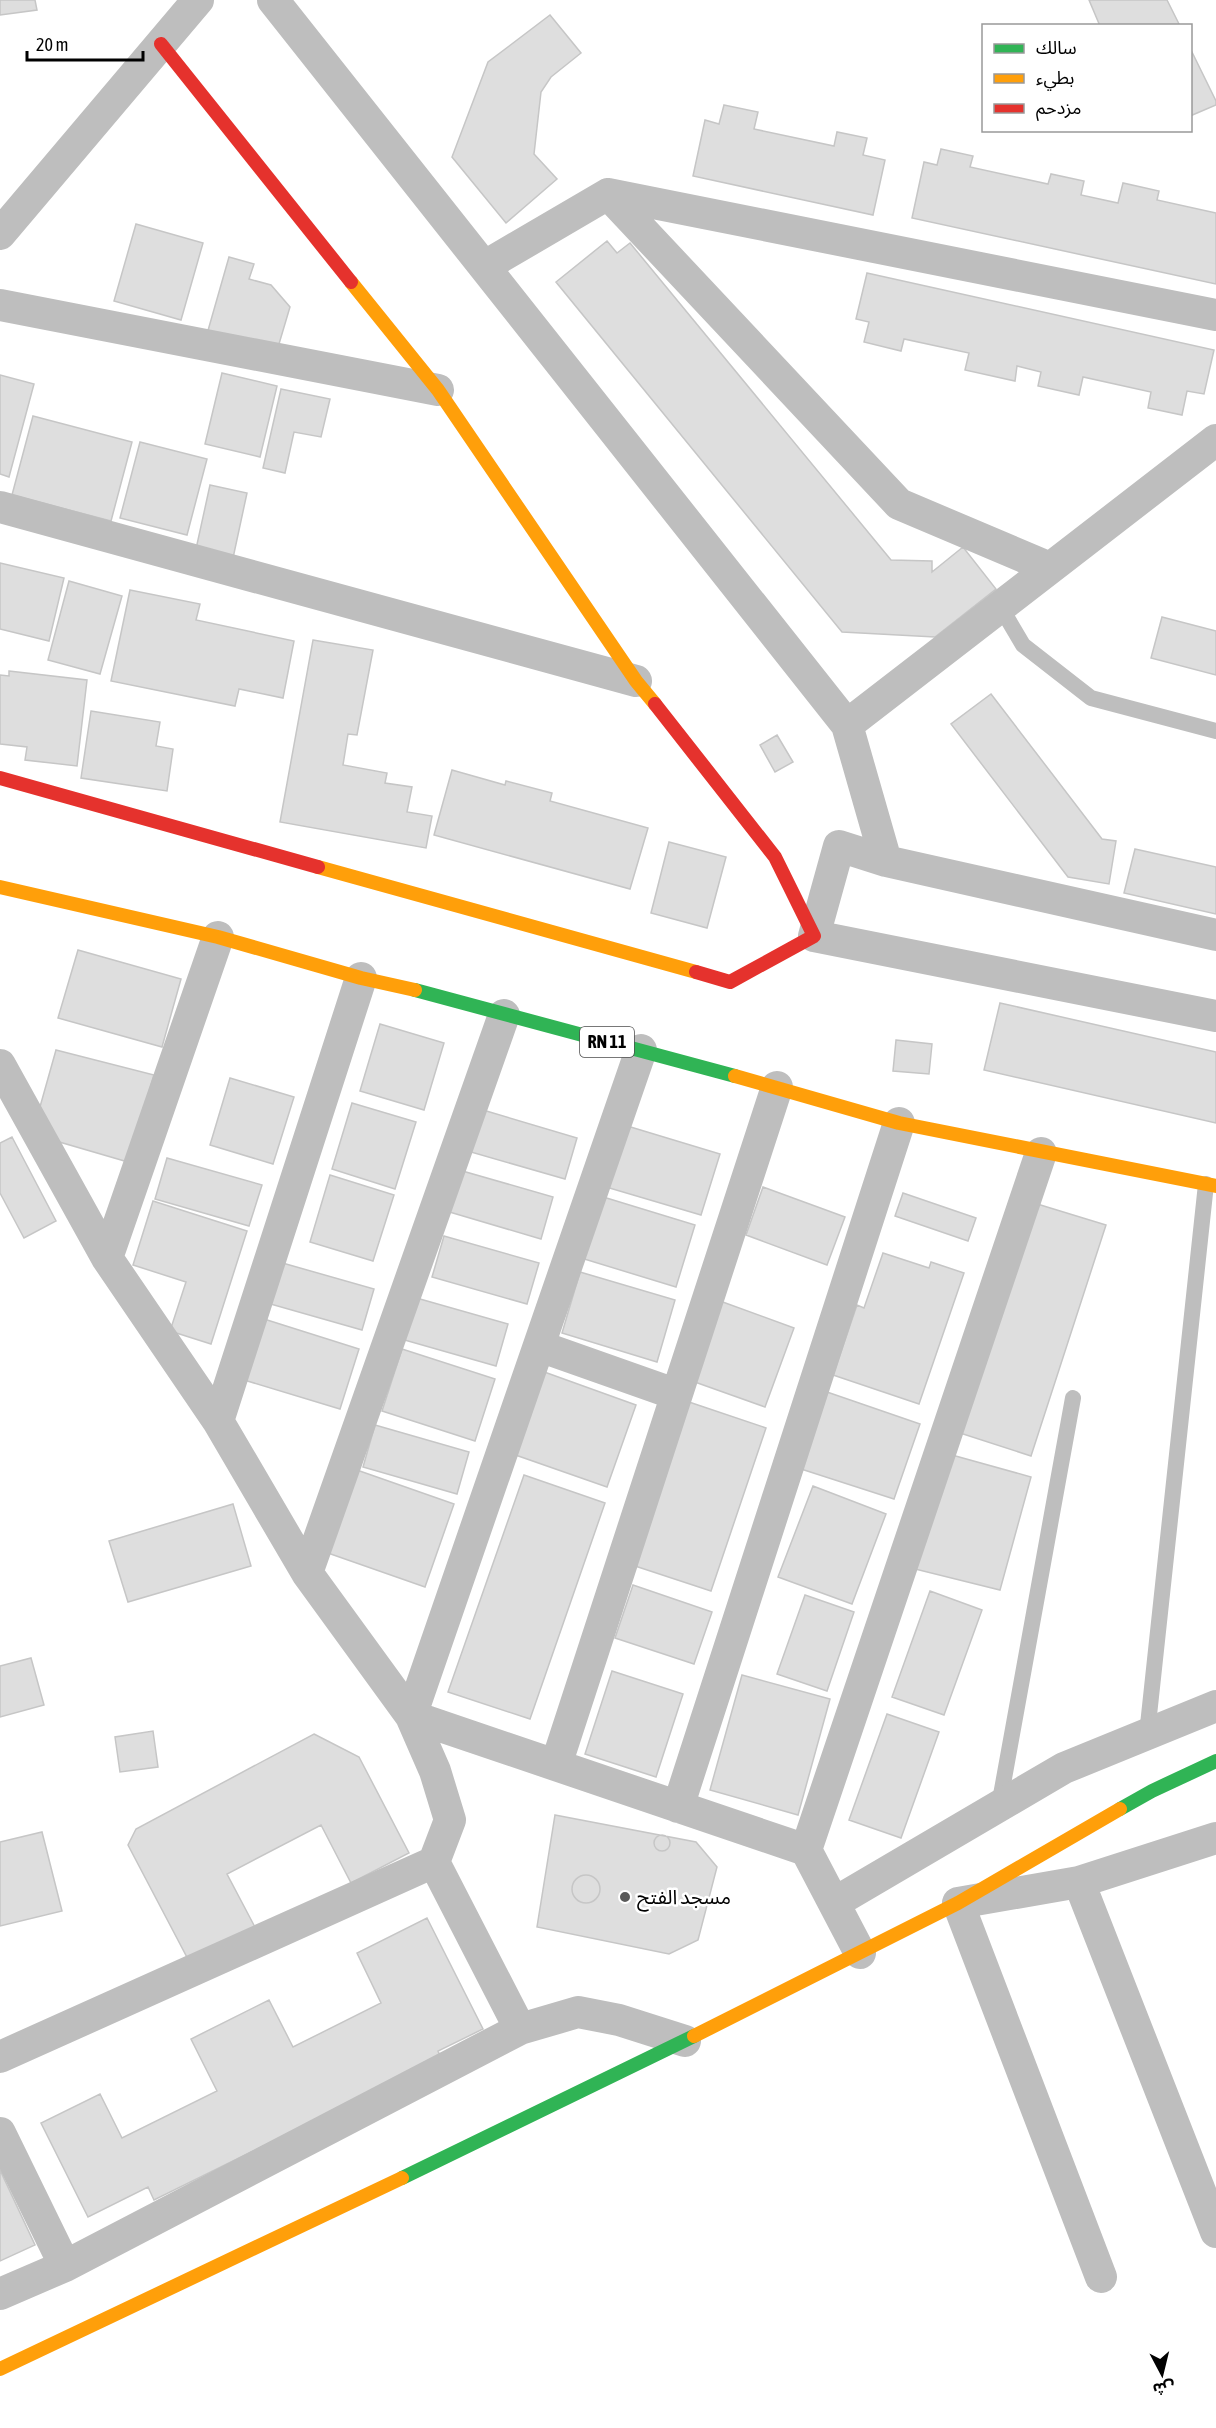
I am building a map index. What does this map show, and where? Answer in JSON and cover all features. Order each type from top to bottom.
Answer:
[{"type":"main road","points":[[0,777],[730,982],[814,936],[774,857],[636,681],[438,390],[161,44]]},
{"type":"main road","name":"RN 11","points":[[0,887],[218,937],[361,978],[421,991],[777,1087],[900,1123],[1041,1153],[1211,1185]]},
{"type":"main road","points":[[0,2369],[685,2041],[958,1903],[1152,1791],[1216,1761]]},
{"type":"street","points":[[0,234],[198,0]]},
{"type":"street","points":[[273,0],[847,725],[886,861]]},
{"type":"street","points":[[485,266],[609,194],[1216,315]]},
{"type":"street","points":[[609,194],[899,504],[1050,568]]},
{"type":"street","points":[[0,305],[438,390]]},
{"type":"street","points":[[847,725],[1216,440]]},
{"type":"street","points":[[0,507],[636,681]]},
{"type":"street","points":[[1216,935],[886,861],[839,846],[814,936],[1216,1016]]},
{"type":"street","points":[[106,1258],[218,937]]},
{"type":"street","points":[[219,1421],[361,978]]},
{"type":"street","points":[[307,1573],[504,1015]]},
{"type":"street","points":[[411,1716],[641,1050]]},
{"type":"street","points":[[0,1065],[106,1258],[219,1421],[307,1573],[411,1716],[435,1771],[450,1820],[434,1862],[0,2057]]},
{"type":"street","points":[[556,1765],[675,1394],[777,1087]]},
{"type":"street","points":[[678,1807],[900,1123]]},
{"type":"street","points":[[806,1850],[1041,1153]]},
{"type":"street","points":[[539,1346],[675,1394]]},
{"type":"street","points":[[834,1903],[1064,1768],[1216,1706]]},
{"type":"street","points":[[411,1716],[806,1850],[860,1953]]},
{"type":"street","points":[[1101,2277],[958,1903],[1079,1882],[1215,1840]]},
{"type":"street","points":[[434,1862],[520,2029]]},
{"type":"street","points":[[1079,1882],[1216,2232]]},
{"type":"street","points":[[0,2294],[65,2265],[520,2029],[578,2012],[619,2020],[685,2041]]},
{"type":"street","points":[[0,2133],[65,2265]]},
{"type":"lane","points":[[1000,606],[1023,645],[1091,698],[1216,731]]},
{"type":"lane","points":[[1147,1734],[1211,1185]]},
{"type":"lane","points":[[999,1806],[1073,1398]]},
{"type":"building","points":[[0,0],[35,0],[37,10],[0,15]]},
{"type":"building","points":[[1089,0],[1167,0],[1179,24],[1099,24]]},
{"type":"building","points":[[550,15],[581,53],[551,77],[541,92],[534,154],[557,179],[506,223],[452,157],[488,62]]},
{"type":"building","points":[[1192,52],[1216,101],[1216,105],[1192,115]]},
{"type":"building","points":[[724,105],[758,112],[754,129],[834,146],[837,132],[867,138],[863,155],[885,160],[873,215],[693,176],[705,120],[719,124]]},
{"type":"building","points":[[941,149],[973,156],[970,167],[1048,184],[1051,174],[1084,181],[1081,195],[1118,203],[1123,183],[1159,191],[1157,200],[1216,213],[1216,284],[912,218],[924,162],[937,165]]},
{"type":"building","points":[[136,224],[203,243],[181,320],[114,301]]},
{"type":"building","points":[[607,241],[617,253],[630,243],[891,560],[932,561],[932,572],[963,547],[996,589],[935,637],[842,632],[556,282]]},
{"type":"building","points":[[229,257],[254,264],[249,279],[271,285],[290,307],[276,354],[207,334]]},
{"type":"building","points":[[867,273],[1214,350],[1204,394],[1187,391],[1182,415],[1148,408],[1151,392],[1083,377],[1079,395],[1038,386],[1041,372],[1017,366],[1015,381],[965,370],[969,353],[904,339],[901,351],[864,342],[869,322],[856,319]]},
{"type":"building","points":[[222,373],[277,386],[260,457],[205,444]]},
{"type":"building","points":[[0,375],[34,384],[9,477],[0,474]]},
{"type":"building","points":[[281,389],[330,399],[321,437],[294,432],[285,473],[263,468]]},
{"type":"building","points":[[33,416],[132,442],[111,521],[12,495]]},
{"type":"building","points":[[140,442],[207,459],[187,535],[120,518]]},
{"type":"building","points":[[210,485],[247,493],[233,558],[196,549]]},
{"type":"building","points":[[0,563],[64,578],[49,641],[0,629]]},
{"type":"building","points":[[69,581],[122,596],[100,674],[48,660]]},
{"type":"building","points":[[130,590],[200,604],[196,620],[294,641],[283,698],[239,689],[235,706],[111,681]]},
{"type":"building","points":[[1162,617],[1216,631],[1216,675],[1151,658]]},
{"type":"building","points":[[313,640],[373,650],[357,735],[348,734],[343,765],[387,773],[385,783],[412,787],[407,812],[432,816],[426,848],[280,822]]},
{"type":"building","points":[[9,671],[87,680],[77,766],[25,760],[27,747],[0,744],[0,675],[9,676]]},
{"type":"building","points":[[991,694],[1102,839],[1116,841],[1109,884],[1068,877],[951,724]]},
{"type":"building","points":[[91,711],[160,722],[156,746],[173,749],[167,791],[81,778]]},
{"type":"building","points":[[777,735],[793,762],[775,772],[760,745]]},
{"type":"building","points":[[452,770],[505,785],[506,781],[552,793],[550,801],[648,828],[630,889],[434,835]]},
{"type":"building","points":[[669,842],[726,857],[707,928],[651,913]]},
{"type":"building","points":[[1135,849],[1216,867],[1216,914],[1124,893]]},
{"type":"building","points":[[78,950],[181,979],[162,1047],[58,1018]]},
{"type":"building","points":[[1000,1003],[1216,1052],[1216,1123],[984,1070]]},
{"type":"building","points":[[380,1024],[444,1043],[424,1110],[360,1091]]},
{"type":"building","points":[[896,1040],[932,1044],[929,1074],[893,1071]]},
{"type":"building","points":[[56,1050],[154,1075],[128,1162],[56,1141],[36,1121]]},
{"type":"building","points":[[230,1078],[294,1097],[273,1164],[210,1145]]},
{"type":"building","points":[[352,1103],[416,1122],[395,1189],[332,1169]]},
{"type":"building","points":[[483,1110],[577,1138],[565,1179],[471,1152]]},
{"type":"building","points":[[624,1125],[720,1154],[701,1215],[606,1187]]},
{"type":"building","points":[[12,1137],[56,1221],[24,1238],[0,1193],[0,1143]]},
{"type":"building","points":[[167,1158],[262,1185],[249,1226],[155,1199]]},
{"type":"building","points":[[459,1170],[553,1197],[541,1239],[446,1211]]},
{"type":"building","points":[[330,1175],[394,1195],[373,1261],[310,1242]]},
{"type":"building","points":[[763,1187],[845,1217],[827,1265],[746,1235]]},
{"type":"building","points":[[903,1193],[976,1218],[968,1241],[895,1216]]},
{"type":"building","points":[[600,1196],[695,1225],[676,1287],[581,1258]]},
{"type":"building","points":[[153,1201],[247,1231],[211,1344],[170,1331],[186,1282],[133,1265]]},
{"type":"building","points":[[1034,1203],[1106,1225],[1031,1456],[960,1433]]},
{"type":"building","points":[[444,1236],[539,1263],[527,1304],[432,1277]]},
{"type":"building","points":[[883,1253],[929,1268],[931,1262],[964,1273],[919,1404],[833,1375],[857,1305],[864,1308]]},
{"type":"building","points":[[279,1262],[374,1289],[362,1330],[267,1303]]},
{"type":"building","points":[[580,1272],[675,1300],[657,1362],[562,1333]]},
{"type":"building","points":[[413,1297],[508,1324],[496,1366],[401,1339]]},
{"type":"building","points":[[720,1301],[794,1328],[765,1407],[692,1381]]},
{"type":"building","points":[[264,1319],[359,1349],[340,1409],[244,1380]]},
{"type":"building","points":[[402,1349],[495,1379],[475,1441],[382,1411]]},
{"type":"building","points":[[536,1369],[636,1405],[607,1487],[507,1452]]},
{"type":"building","points":[[827,1392],[920,1424],[894,1499],[801,1469]]},
{"type":"building","points":[[689,1402],[766,1428],[711,1591],[635,1566]]},
{"type":"building","points":[[375,1425],[469,1452],[457,1494],[363,1467]]},
{"type":"building","points":[[952,1455],[1031,1477],[1000,1590],[915,1569]]},
{"type":"building","points":[[354,1469],[454,1504],[425,1587],[325,1552]]},
{"type":"building","points":[[524,1475],[605,1503],[530,1719],[448,1692]]},
{"type":"building","points":[[813,1486],[886,1514],[852,1604],[778,1577]]},
{"type":"building","points":[[233,1504],[251,1566],[128,1602],[109,1541]]},
{"type":"building","points":[[633,1585],[712,1612],[694,1664],[615,1638]]},
{"type":"building","points":[[930,1591],[982,1610],[944,1715],[892,1697]]},
{"type":"building","points":[[805,1595],[854,1612],[827,1691],[777,1674]]},
{"type":"building","points":[[31,1658],[44,1705],[0,1717],[0,1666]]},
{"type":"building","points":[[612,1671],[683,1694],[656,1777],[585,1754]]},
{"type":"building","points":[[742,1675],[830,1699],[798,1815],[710,1790]]},
{"type":"building","points":[[887,1714],[939,1732],[901,1838],[849,1820]]},
{"type":"building","points":[[153,1731],[158,1767],[120,1772],[115,1737]]},
{"type":"building","points":[[314,1734],[359,1757],[409,1853],[351,1883],[321,1825],[227,1874],[256,1929],[190,1963],[128,1845],[136,1829]]},
{"type":"building","name":"مسجد الفتح","points":[[555,1815],[696,1842],[717,1867],[698,1940],[669,1954],[537,1927]]},
{"type":"building","points":[[42,1832],[62,1911],[0,1926],[0,1842]]},
{"type":"building","points":[[662,1835],[668,1837],[670,1843],[668,1849],[662,1851],[656,1849],[654,1843],[656,1837]]},
{"type":"building","points":[[586,1875],[596,1879],[600,1889],[596,1899],[586,1903],[576,1899],[572,1889],[576,1879]]},
{"type":"building","points":[[427,1918],[483,2029],[438,2051],[441,2058],[154,2200],[148,2187],[88,2217],[41,2123],[100,2094],[122,2138],[217,2091],[191,2039],[269,2000],[293,2047],[381,2003],[357,1953]]},
{"type":"building","points":[[0,2170],[35,2245],[0,2261]]},
{"type":"traffic: fast","points":[[415,990],[735,1076]]},
{"type":"traffic: fast","points":[[1120,1809],[1216,1761]]},
{"type":"traffic: fast","points":[[402,2178],[694,2036]]},
{"type":"traffic: slow","points":[[351,282],[438,390],[636,681],[655,704]]},
{"type":"traffic: slow","points":[[318,867],[696,972]]},
{"type":"traffic: slow","points":[[0,887],[218,937],[361,978],[415,990]]},
{"type":"traffic: slow","points":[[735,1076],[899,1123],[1216,1186]]},
{"type":"traffic: slow","points":[[694,2036],[958,1903],[1120,1809]]},
{"type":"traffic: slow","points":[[0,2369],[402,2178]]},
{"type":"traffic: jam","points":[[161,44],[351,282]]},
{"type":"traffic: jam","points":[[655,704],[775,857],[814,936],[730,982],[696,972]]},
{"type":"traffic: jam","points":[[0,778],[318,867]]},
{"type":"place","name":"مسجد الفتح","points":[[625,1897]]}]
